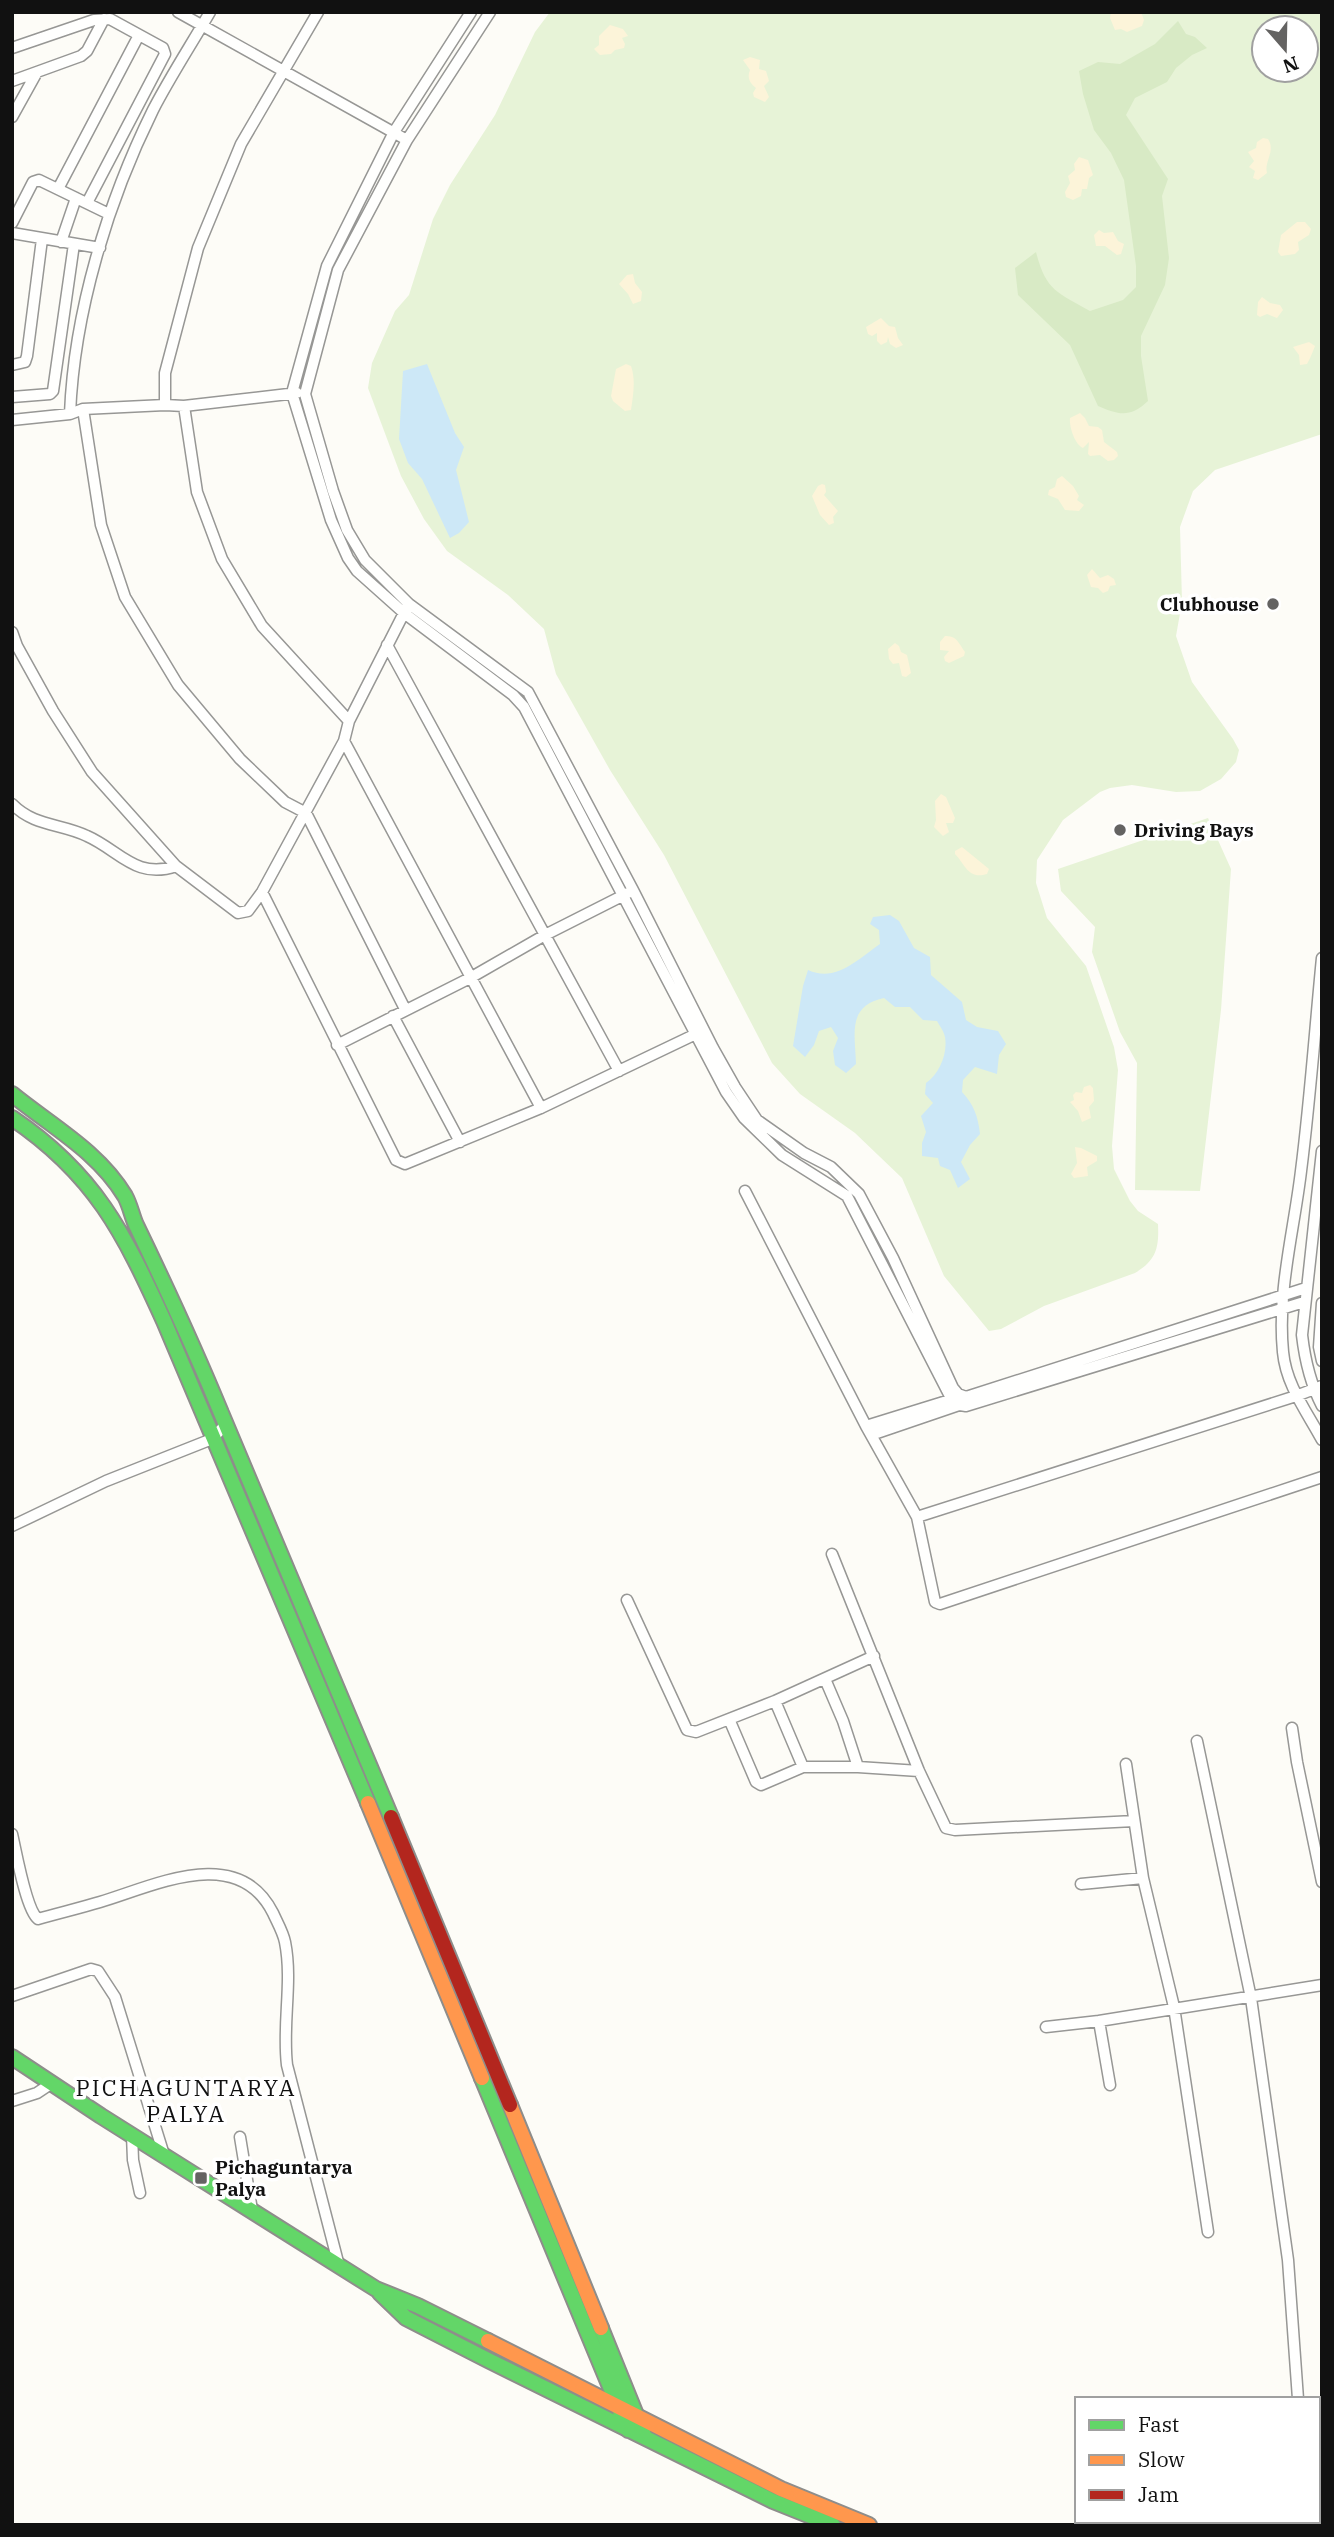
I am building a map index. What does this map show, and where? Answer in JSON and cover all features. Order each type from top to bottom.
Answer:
[{"type":"street","points":[[178,12],[407,140]]},
{"type":"street","points":[[70,414],[83,316],[108,214],[154,110],[210,12]]},
{"type":"street","points":[[165,404],[165,373],[198,248],[241,144],[318,12]]},
{"type":"street","points":[[471,12],[394,132],[327,266],[292,393],[340,542],[357,571],[520,701],[726,1092],[744,1118],[782,1155],[847,1196],[959,1399],[966,1406],[1304,1302]]},
{"type":"street","points":[[490,12],[407,140],[338,270],[305,394],[346,530],[365,560],[406,608],[528,692],[735,1087],[757,1120],[804,1153],[831,1167],[859,1194],[893,1258],[959,1399]]},
{"type":"street","points":[[12,81],[81,56],[87,51],[104,19]]},
{"type":"street","points":[[12,48],[104,19],[110,19],[163,47],[165,54],[87,203]]},
{"type":"street","points":[[58,189],[139,35]]},
{"type":"street","points":[[12,117],[37,72]]},
{"type":"street","points":[[12,223],[35,180],[108,214]]},
{"type":"street","points":[[61,242],[76,198]]},
{"type":"street","points":[[12,233],[100,248]]},
{"type":"street","points":[[12,365],[25,362],[27,356],[42,239]]},
{"type":"street","points":[[12,397],[50,394],[53,391],[74,244]]},
{"type":"street","points":[[12,420],[70,414],[83,409],[165,404],[184,406],[292,393],[305,394]]},
{"type":"street","points":[[184,406],[197,492],[222,559],[262,626],[349,721]]},
{"type":"street","points":[[83,409],[101,525],[125,597],[178,685],[240,759],[285,802],[306,813],[405,1009]]},
{"type":"street","points":[[12,632],[53,711],[92,772],[176,866],[238,912],[248,911],[262,892],[306,813],[344,741],[349,721],[406,608]]},
{"type":"street","points":[[387,645],[619,1071]]},
{"type":"street","points":[[344,741],[541,1108]]},
{"type":"street","points":[[12,804],[31,819],[88,836],[127,862],[155,871],[176,866]]},
{"type":"street","points":[[337,1045],[470,978],[545,935],[633,890]]},
{"type":"street","points":[[262,892],[337,1045],[396,1160],[401,1164],[541,1108],[705,1030]]},
{"type":"street","points":[[1322,958],[1301,1173],[1283,1308],[1283,1354],[1296,1396],[1322,1440]]},
{"type":"street","points":[[393,1016],[460,1142]]},
{"type":"street","points":[[12,1094],[45,1121],[75,1140],[126,1196],[135,1223],[180,1315],[467,1998],[645,2437]]},
{"type":"street","points":[[12,1118],[57,1150],[93,1190],[133,1255],[164,1321],[375,1819],[628,2430]]},
{"type":"street","points":[[1322,1151],[1302,1335],[1305,1364],[1317,1388],[1322,1406]]},
{"type":"street","points":[[745,1191],[916,1517],[934,1602],[945,1604],[1322,1477]]},
{"type":"street","points":[[869,1431],[959,1399],[1306,1288]]},
{"type":"street","points":[[1322,1303],[1319,1347],[1322,1361]]},
{"type":"street","points":[[916,1517],[1317,1388]]},
{"type":"street","points":[[12,1526],[106,1480],[212,1439],[226,1424]]},
{"type":"street","points":[[832,1554],[919,1771],[946,1828],[955,1830],[1134,1821]]},
{"type":"street","points":[[627,1600],[687,1730],[696,1732],[775,1701],[874,1656]]},
{"type":"street","points":[[825,1679],[843,1721],[858,1767]]},
{"type":"street","points":[[775,1701],[803,1768]]},
{"type":"street","points":[[729,1719],[758,1784],[765,1784],[803,1768],[858,1767],[919,1771]]},
{"type":"street","points":[[1293,1728],[1297,1762],[1322,1882]]},
{"type":"street","points":[[1197,1741],[1251,1998],[1288,2260],[1298,2397]]},
{"type":"street","points":[[1126,1764],[1143,1878],[1174,2007],[1208,2232]]},
{"type":"street","points":[[12,1834],[19,1868],[33,1913],[38,1919],[101,1902],[167,1879],[197,1873],[216,1874],[237,1880],[256,1887],[265,1898],[285,1939],[288,1962],[284,2039],[287,2065],[339,2266]]},
{"type":"street","points":[[1081,1884],[1143,1878]]},
{"type":"street","points":[[12,1996],[91,1969],[97,1971],[115,1997],[164,2155]]},
{"type":"street","points":[[1046,2027],[1251,1998],[1322,1985]]},
{"type":"street","points":[[1099,2021],[1110,2085]]},
{"type":"street","points":[[16,2064],[52,2083],[376,2289],[418,2306],[781,2489],[869,2525]]},
{"type":"street","points":[[12,2101],[37,2093],[52,2083]]},
{"type":"street","points":[[132,2135],[133,2160],[140,2193]]},
{"type":"street","points":[[240,2137],[252,2210]]},
{"type":"street","points":[[376,2289],[406,2318],[772,2501],[834,2525]]},
{"type":"green space","points":[[550,12],[1322,12],[1322,434],[1215,470],[1193,491],[1180,527],[1182,602],[1176,636],[1192,682],[1239,750],[1236,762],[1221,779],[1200,791],[1176,792],[1132,785],[1100,792],[1063,820],[1037,860],[1036,883],[1047,918],[1086,966],[1114,1047],[1118,1070],[1112,1146],[1114,1169],[1138,1211],[1158,1224],[1155,1252],[1148,1263],[1135,1273],[1044,1306],[1001,1329],[989,1331],[944,1276],[902,1178],[855,1133],[800,1094],[772,1063],[664,855],[610,770],[556,674],[544,629],[508,595],[447,551],[424,519],[401,476],[368,388],[372,363],[395,311],[409,295],[433,219],[450,185],[495,115],[535,32]]},
{"type":"green space","points":[[1178,21],[1186,34],[1195,37],[1207,48],[1192,55],[1176,68],[1167,82],[1135,98],[1126,115],[1168,179],[1162,196],[1169,258],[1165,285],[1141,336],[1141,356],[1148,401],[1136,410],[1118,413],[1098,406],[1070,345],[1018,295],[1015,268],[1036,252],[1044,275],[1054,289],[1090,311],[1123,300],[1136,287],[1136,266],[1124,180],[1111,153],[1094,130],[1079,71],[1098,62],[1120,64],[1155,44]]},
{"type":"green space","points":[[1208,818],[1231,869],[1221,1010],[1200,1191],[1135,1190],[1137,1063],[1120,1032],[1092,952],[1095,927],[1061,891],[1058,869]]},
{"type":"sand","points":[[1111,12],[1141,12],[1144,20],[1142,26],[1127,32],[1115,30],[1110,18]]},
{"type":"sand","points":[[610,25],[623,29],[628,36],[622,38],[624,48],[611,54],[600,55],[594,49],[599,45],[599,36]]},
{"type":"sand","points":[[750,57],[760,60],[759,69],[766,71],[769,81],[764,86],[769,97],[765,102],[754,97],[756,88],[750,82],[750,70],[743,60]]},
{"type":"sand","points":[[1263,138],[1268,139],[1271,148],[1267,173],[1258,180],[1253,178],[1255,171],[1249,167],[1254,161],[1248,152],[1256,148],[1257,142]]},
{"type":"sand","points":[[1079,157],[1088,160],[1093,175],[1089,178],[1087,189],[1082,189],[1081,196],[1073,200],[1066,197],[1065,192],[1070,183],[1068,176],[1075,170],[1074,164]]},
{"type":"sand","points":[[1297,222],[1305,222],[1311,229],[1309,235],[1298,242],[1299,250],[1295,254],[1281,256],[1278,252],[1281,235]]},
{"type":"sand","points":[[1099,230],[1104,233],[1113,232],[1118,241],[1124,244],[1121,254],[1117,255],[1105,246],[1096,246],[1094,235]]},
{"type":"sand","points":[[633,274],[635,283],[642,292],[641,301],[633,304],[619,284],[627,275]]},
{"type":"sand","points":[[1262,297],[1270,303],[1280,305],[1283,310],[1277,318],[1267,314],[1260,317],[1257,315],[1258,302]]},
{"type":"sand","points":[[881,318],[889,326],[895,327],[903,345],[896,348],[890,344],[888,337],[887,342],[881,345],[877,341],[877,333],[872,336],[868,334],[866,327]]},
{"type":"sand","points":[[1309,342],[1315,346],[1307,364],[1300,365],[1299,355],[1293,347]]},
{"type":"sand","points":[[626,364],[631,366],[634,388],[631,410],[625,411],[611,396],[616,369]]},
{"type":"sand","points":[[1080,413],[1089,426],[1102,430],[1104,442],[1117,452],[1118,456],[1114,460],[1108,461],[1100,455],[1090,456],[1089,442],[1083,448],[1077,443],[1070,418]]},
{"type":"sand","points":[[1062,476],[1073,486],[1079,496],[1077,500],[1084,505],[1079,511],[1065,510],[1058,499],[1048,495],[1049,490],[1055,487],[1057,479]]},
{"type":"sand","points":[[822,484],[825,485],[824,495],[838,511],[833,517],[834,523],[829,525],[820,515],[812,496]]},
{"type":"sand","points":[[1092,569],[1100,578],[1108,575],[1114,579],[1116,585],[1110,586],[1108,591],[1103,593],[1098,588],[1091,587],[1087,575]]},
{"type":"sand","points":[[945,636],[957,641],[965,652],[964,656],[949,663],[945,661],[944,657],[949,651],[940,650],[940,642]]},
{"type":"sand","points":[[895,643],[901,652],[907,655],[911,673],[906,677],[902,676],[899,663],[893,664],[889,659],[888,649]]},
{"type":"sand","points":[[941,794],[946,797],[955,818],[953,823],[946,823],[949,832],[943,836],[934,827],[935,801]]},
{"type":"sand","points":[[962,847],[989,869],[987,874],[975,875],[968,870],[955,854],[955,851]]},
{"type":"sand","points":[[1090,1085],[1093,1088],[1094,1101],[1089,1107],[1091,1118],[1082,1122],[1078,1111],[1070,1102],[1074,1100],[1073,1095],[1076,1092],[1082,1093],[1084,1087]]},
{"type":"sand","points":[[1075,1147],[1097,1156],[1097,1161],[1087,1167],[1088,1176],[1074,1178],[1071,1174],[1077,1163]]},
{"type":"water","points":[[427,364],[455,433],[464,447],[456,470],[469,522],[450,538],[422,479],[408,463],[399,439],[403,371]]},
{"type":"water","points":[[890,915],[899,921],[914,948],[930,957],[931,975],[962,1002],[966,1020],[977,1027],[998,1031],[1006,1044],[999,1055],[997,1074],[975,1067],[963,1080],[962,1092],[975,1111],[980,1134],[961,1162],[970,1179],[958,1188],[950,1170],[940,1166],[938,1158],[922,1156],[922,1143],[926,1132],[921,1116],[933,1103],[925,1094],[926,1083],[939,1069],[946,1043],[937,1021],[923,1020],[910,1007],[895,1007],[884,998],[872,1002],[864,1007],[856,1022],[856,1064],[846,1073],[835,1065],[833,1051],[838,1038],[831,1027],[819,1031],[814,1045],[805,1057],[793,1046],[808,970],[828,974],[855,962],[880,944],[879,930],[870,924],[873,917]]},
{"type":"traffic: fast","points":[[12,1094],[88,1152],[125,1196],[211,1389],[391,1817]]},
{"type":"traffic: fast","points":[[12,1118],[41,1139],[86,1184],[104,1208],[135,1260],[164,1321],[368,1803]]},
{"type":"traffic: fast","points":[[12,2057],[376,2289],[418,2306],[488,2341]]},
{"type":"traffic: fast","points":[[482,2078],[628,2430]]},
{"type":"traffic: fast","points":[[380,2293],[406,2318],[488,2360],[773,2501],[833,2525]]},
{"type":"traffic: fast","points":[[601,2328],[645,2437]]},
{"type":"traffic: slow","points":[[368,1803],[482,2078]]},
{"type":"traffic: slow","points":[[510,2105],[601,2328]]},
{"type":"traffic: slow","points":[[488,2341],[781,2489],[869,2525]]},
{"type":"traffic: jam","points":[[391,1817],[510,2105]]},
{"type":"place","name":"Clubhouse","points":[[1273,604]]},
{"type":"place","name":"Driving Bays","points":[[1120,830]]},
{"type":"place","name":"Pichaguntarya Palya","points":[[201,2178]]},
{"type":"district","name":"PICHAGUNTARYA PALYA","points":[[186,2101]]}]
